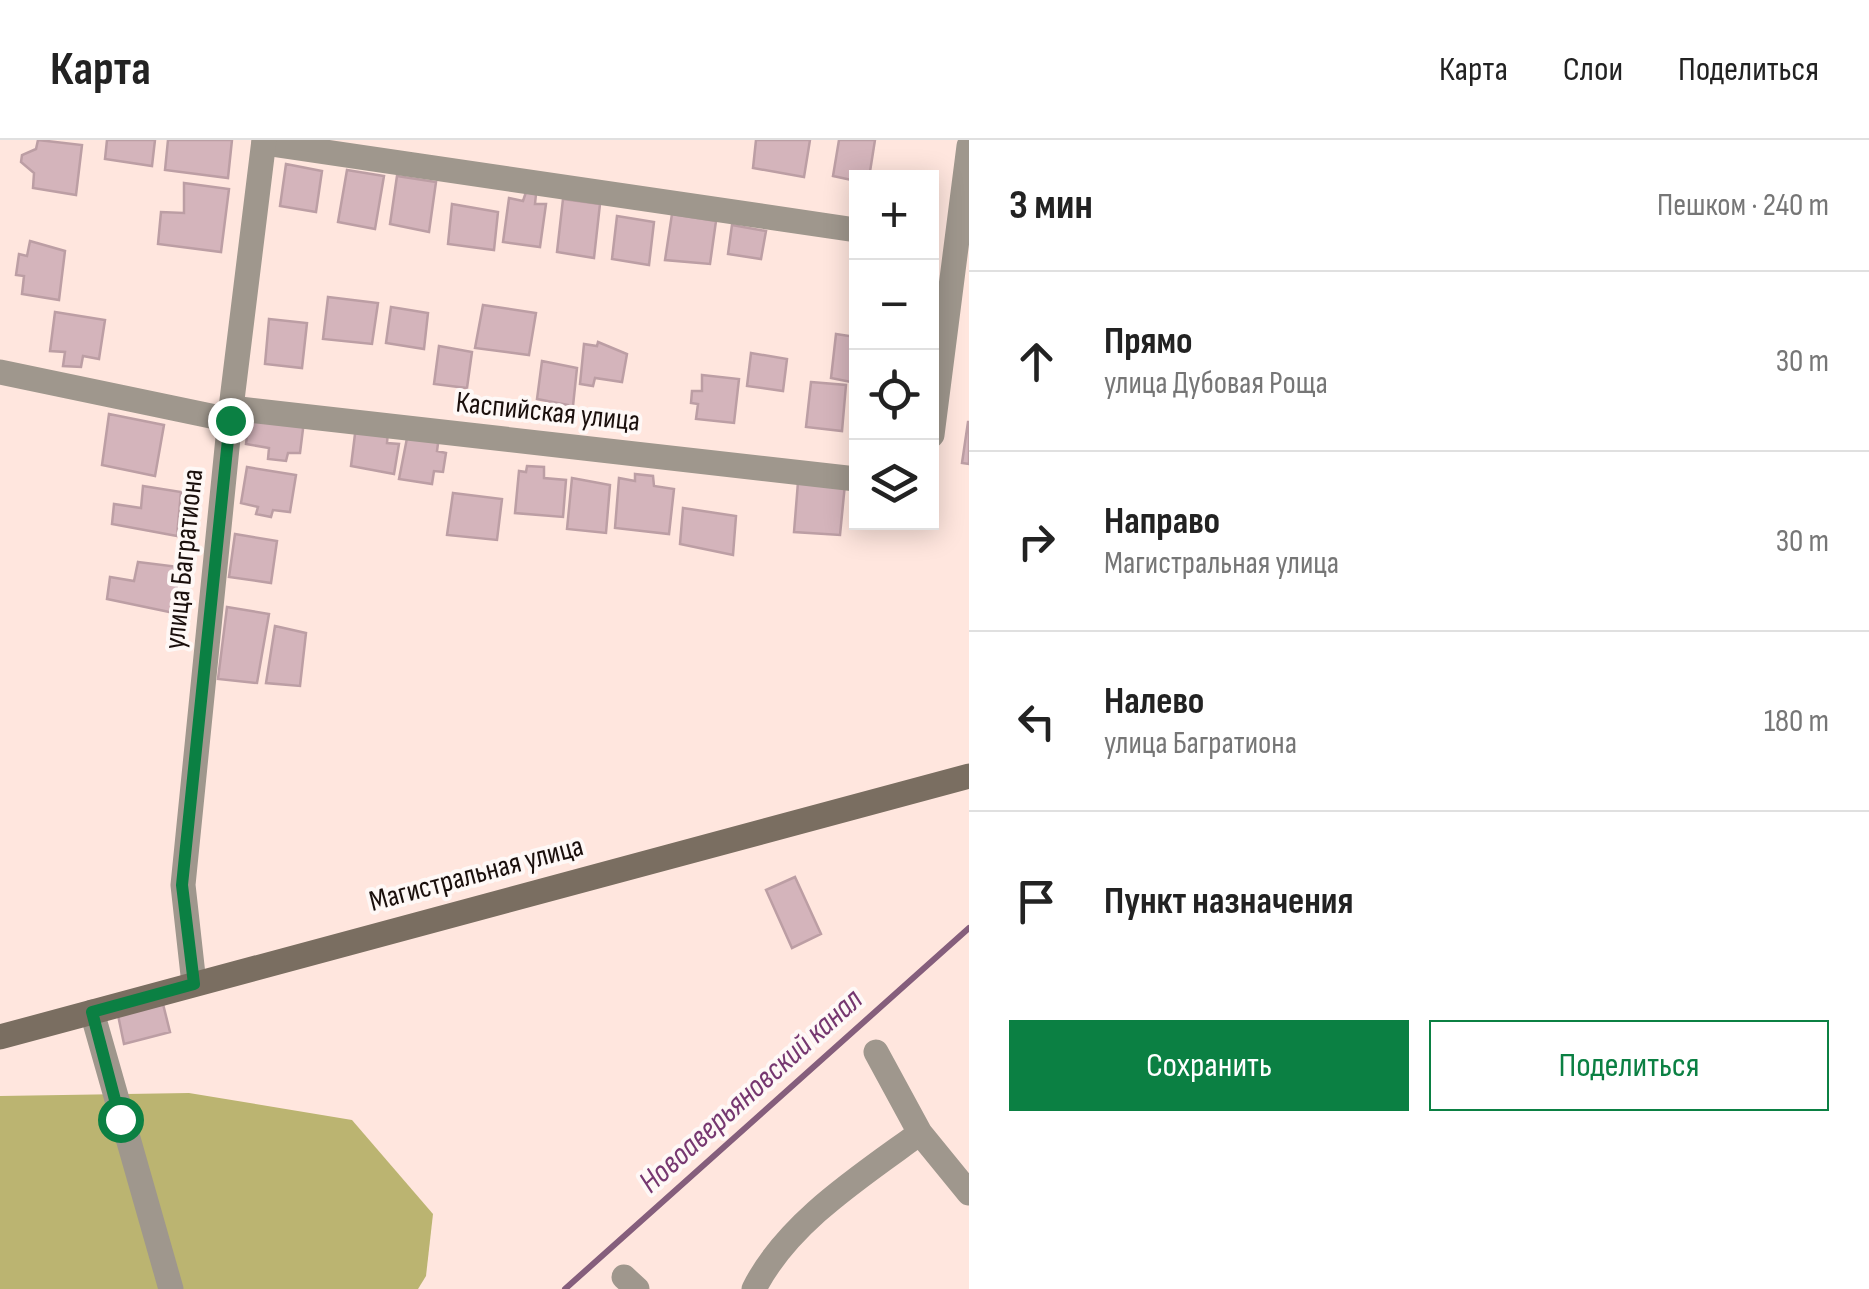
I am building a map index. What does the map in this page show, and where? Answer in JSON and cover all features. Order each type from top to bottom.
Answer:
[{"type":"main road","name":"Магистральная улица","points":[[0,1037],[969,776]]},
{"type":"street","points":[[264,141],[849,229]]},
{"type":"street","name":"улица Багратиона","points":[[194,984],[182,885],[264,141]]},
{"type":"street","points":[[937,350],[944,243],[969,146]]},
{"type":"street","name":"Каспийская улица","points":[[0,372],[231,414],[849,477]]},
{"type":"street","points":[[92,1012],[171,1289]]},
{"type":"street","points":[[876,1052],[920,1133],[969,1193]]},
{"type":"street","points":[[754,1289],[766,1266],[817,1213],[920,1133]]},
{"type":"shaded area","points":[[189,1093],[352,1120],[433,1214],[426,1276],[418,1289],[0,1289],[0,1096]]},
{"type":"building","points":[[38,140],[82,145],[76,195],[33,188],[34,173],[21,162],[22,155],[36,149]]},
{"type":"building","points":[[107,140],[155,140],[152,166],[105,159]]},
{"type":"building","points":[[168,140],[232,140],[228,178],[165,170]]},
{"type":"building","points":[[756,140],[810,140],[804,177],[753,168]]},
{"type":"building","points":[[839,140],[875,140],[870,170],[849,170],[849,179],[833,176]]},
{"type":"building","points":[[286,164],[322,171],[316,212],[280,206]]},
{"type":"building","points":[[347,170],[384,176],[375,229],[338,222]]},
{"type":"building","points":[[397,176],[436,182],[429,232],[390,224]]},
{"type":"building","points":[[184,183],[229,189],[221,252],[158,244],[161,212],[184,213]]},
{"type":"building","points":[[526,192],[536,194],[535,204],[546,204],[540,247],[503,242],[509,198],[523,201]]},
{"type":"building","points":[[563,199],[600,204],[594,258],[557,252]]},
{"type":"building","points":[[452,204],[498,212],[494,250],[448,244]]},
{"type":"building","points":[[672,214],[716,221],[710,264],[665,260]]},
{"type":"building","points":[[617,216],[654,222],[649,265],[612,259]]},
{"type":"building","points":[[732,225],[766,231],[761,259],[728,254]]},
{"type":"building","points":[[30,241],[65,251],[59,300],[22,294],[24,276],[16,275],[19,254],[27,256]]},
{"type":"building","points":[[328,297],[378,303],[372,344],[323,339]]},
{"type":"building","points":[[483,305],[536,313],[529,355],[475,348]]},
{"type":"building","points":[[391,307],[428,313],[424,349],[386,343]]},
{"type":"building","points":[[55,312],[105,320],[99,359],[83,356],[81,367],[63,366],[65,352],[50,351]]},
{"type":"building","points":[[269,319],[307,323],[302,368],[265,364]]},
{"type":"building","points":[[836,334],[849,336],[849,382],[831,378]]},
{"type":"building","points":[[598,342],[627,354],[622,382],[595,378],[593,386],[580,384],[584,344],[597,346]]},
{"type":"building","points":[[439,346],[472,352],[467,388],[434,384]]},
{"type":"building","points":[[751,353],[787,359],[783,391],[747,386]]},
{"type":"building","points":[[542,361],[577,368],[573,406],[537,399]]},
{"type":"building","points":[[702,375],[739,379],[734,423],[696,419],[698,404],[691,403],[692,391],[702,391]]},
{"type":"building","points":[[811,382],[846,385],[842,431],[806,427]]},
{"type":"building","points":[[109,414],[164,425],[155,476],[102,465]]},
{"type":"building","points":[[250,414],[304,421],[300,453],[288,453],[286,461],[268,459],[269,448],[246,444]]},
{"type":"building","points":[[969,422],[969,464],[962,463]]},
{"type":"building","points":[[356,426],[388,431],[387,443],[399,444],[394,474],[351,466]]},
{"type":"building","points":[[408,433],[439,436],[437,451],[446,453],[443,472],[434,471],[432,484],[399,479]]},
{"type":"building","points":[[527,466],[544,467],[544,478],[566,480],[563,517],[515,513],[519,471],[526,472]]},
{"type":"building","points":[[247,467],[296,475],[290,512],[273,510],[271,517],[256,514],[258,507],[241,503]]},
{"type":"building","points":[[635,474],[653,476],[654,486],[674,489],[669,534],[615,528],[619,478],[635,481]]},
{"type":"building","points":[[572,478],[610,485],[606,533],[567,529]]},
{"type":"building","points":[[798,482],[845,484],[840,535],[794,532]]},
{"type":"building","points":[[143,486],[181,492],[177,536],[112,524],[114,504],[141,508]]},
{"type":"building","points":[[453,493],[502,499],[497,540],[447,535]]},
{"type":"building","points":[[683,508],[736,516],[733,555],[680,544]]},
{"type":"building","points":[[235,534],[277,541],[271,583],[229,577]]},
{"type":"building","points":[[138,562],[179,567],[174,613],[107,599],[110,577],[134,581]]},
{"type":"building","points":[[227,607],[269,614],[257,683],[218,679]]},
{"type":"building","points":[[275,626],[306,633],[300,686],[266,683]]},
{"type":"building","points":[[795,877],[821,934],[792,948],[766,890]]},
{"type":"building","points":[[163,1004],[170,1032],[124,1044],[118,1015]]},
{"type":"waterway","name":"Новоаверьяновский канал","points":[[565,1289],[969,928]]},
{"type":"route","points":[[120,1119],[92,1012],[194,984],[182,885],[230,420]]}]
